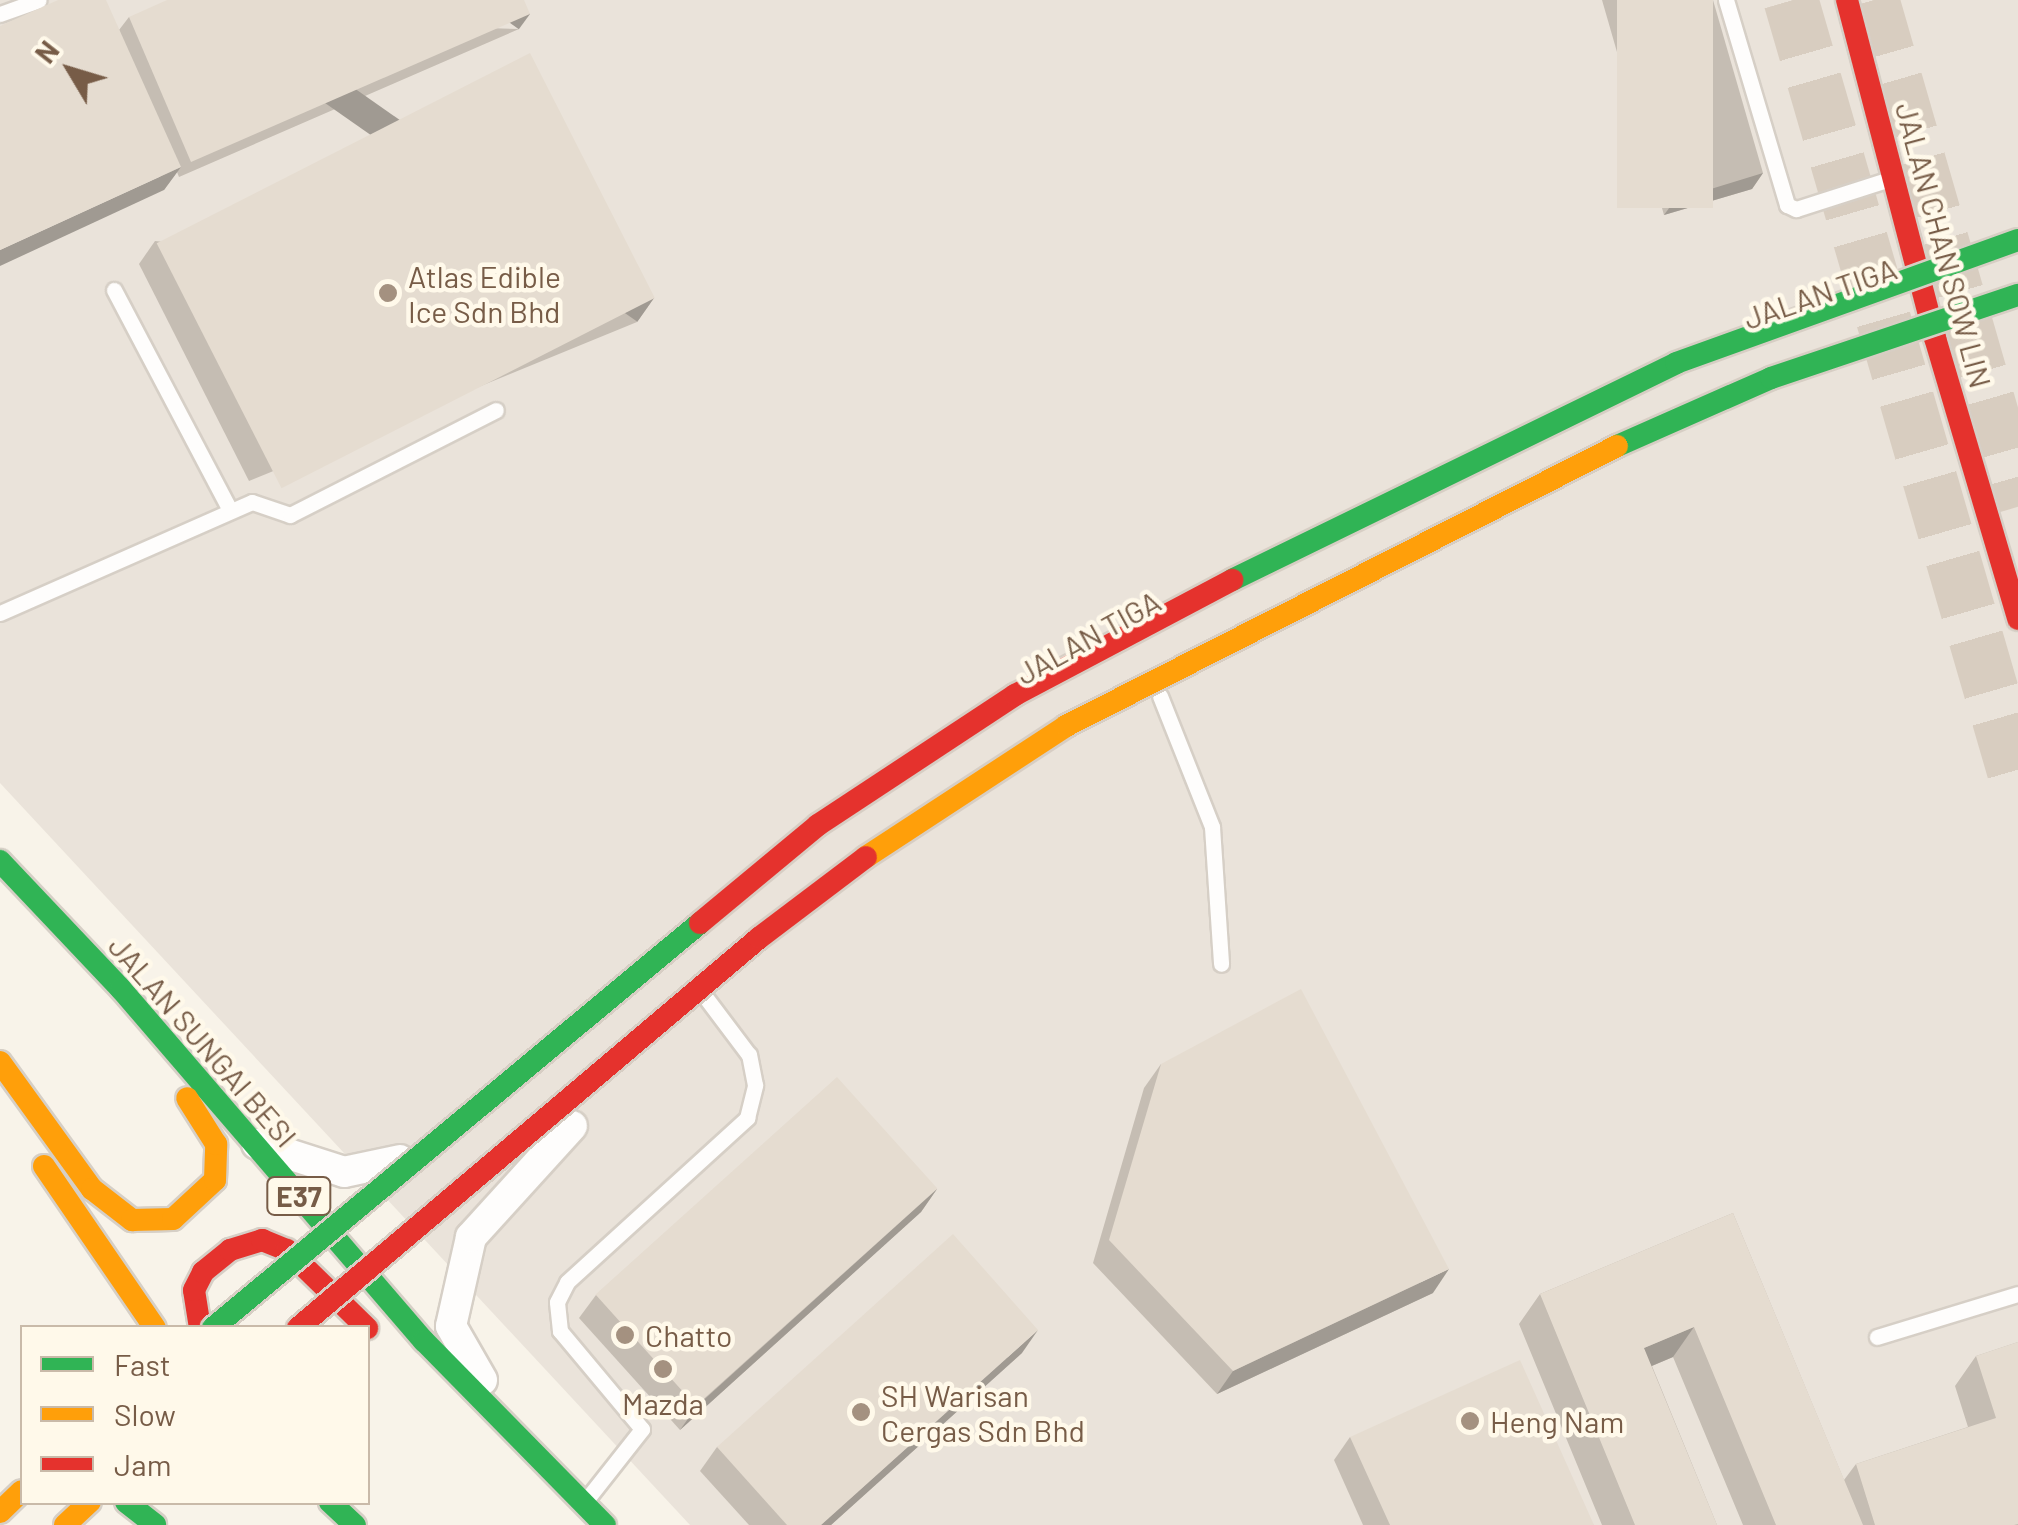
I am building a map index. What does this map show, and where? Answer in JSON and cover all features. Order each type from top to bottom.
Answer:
[{"type":"main road","name":"JALAN CHAN SOW LIN","points":[[1846,0],[1935,338],[2018,620]]},
{"type":"main road","points":[[217,1325],[818,825],[1015,695],[1132,629],[1641,378],[2018,240]]},
{"type":"main road","points":[[302,1325],[758,938],[891,838],[1066,726],[1579,464],[1772,378],[2018,295]]},
{"type":"main road","points":[[0,1062],[92,1188],[132,1220],[172,1219],[214,1180],[219,1160],[207,1124],[8,870]]},
{"type":"main road","name":"JALAN SUNGAI BESI","points":[[8,870],[424,1341],[605,1525]]},
{"type":"main road","points":[[0,1092],[96,1249],[154,1325]]},
{"type":"main road","points":[[200,1325],[194,1290],[203,1272],[230,1250],[262,1240],[287,1250],[364,1325]]},
{"type":"main road","points":[[370,1331],[388,1348]]},
{"type":"main road","points":[[0,1512],[20,1494]]},
{"type":"main road","points":[[544,1499],[571,1525]]},
{"type":"main road","points":[[65,1525],[87,1505]]},
{"type":"main road","points":[[130,1505],[155,1525]]},
{"type":"main road","points":[[333,1505],[355,1525]]},
{"type":"main road","points":[[352,1505],[369,1525]]},
{"type":"street","name":"JALAN TIGA","points":[[254,1144],[344,1172],[397,1163],[751,862],[1021,673],[1355,493],[1577,388],[1729,325],[1917,259],[2018,231]]},
{"type":"street","points":[[506,1422],[451,1326],[471,1237],[634,1060],[706,998],[921,841],[1064,747],[1160,696],[1669,435],[1935,338],[2018,314]]},
{"type":"lane","points":[[0,14],[39,0]]},
{"type":"lane","points":[[1726,0],[1787,206],[1796,210],[1895,177]]},
{"type":"lane","points":[[114,290],[230,510]]},
{"type":"lane","points":[[0,613],[252,502],[290,514],[496,410]]},
{"type":"lane","points":[[1160,696],[1212,827],[1221,964]]},
{"type":"lane","points":[[584,1502],[642,1429],[560,1330],[557,1302],[567,1282],[747,1118],[755,1085],[749,1055],[706,998]]},
{"type":"lane","points":[[1877,1337],[2018,1294]]},
{"type":"shaded area","points":[[0,0],[2018,0],[2018,1525],[690,1525],[0,783]]},
{"type":"building","points":[[58,0],[106,0],[181,167],[0,250],[0,26]]},
{"type":"building","points":[[167,0],[524,0],[530,14],[191,162],[129,17]]},
{"type":"building","points":[[1617,0],[1713,0],[1713,208],[1617,208]]},
{"type":"building","name":"Atlas Edible Ice Sdn Bhd","points":[[530,53],[655,298],[282,488],[157,243]]},
{"type":"building","points":[[1301,989],[1449,1269],[1233,1371],[1109,1240],[1161,1064]]},
{"type":"building","points":[[837,1077],[937,1188],[696,1406],[595,1294]]},
{"type":"building","points":[[1733,1213],[1863,1525],[1776,1525],[1694,1327],[1644,1348],[1717,1525],[1635,1525],[1540,1294]]},
{"type":"building","name":"SH Warisan Cergas Sdn Bhd","points":[[953,1234],[1038,1330],[821,1525],[787,1525],[717,1447]]},
{"type":"building","points":[[2018,1342],[2018,1524],[1875,1525],[1856,1464],[1996,1418],[1976,1356]]},
{"type":"building","name":"Heng Nam","points":[[1520,1360],[1594,1525],[1390,1525],[1350,1437]]},
{"type":"tunnel","points":[[1791,0],[2018,783]]},
{"type":"tunnel","points":[[1872,0],[2018,506]]},
{"type":"traffic: fast","points":[[1232,580],[1676,363],[2018,240]]},
{"type":"traffic: fast","points":[[1617,446],[1771,378],[2018,295]]},
{"type":"traffic: fast","points":[[0,861],[121,989],[424,1341],[605,1525]]},
{"type":"traffic: fast","points":[[217,1325],[700,923]]},
{"type":"traffic: fast","points":[[130,1505],[155,1525]]},
{"type":"traffic: fast","points":[[333,1505],[355,1525]]},
{"type":"traffic: slow","points":[[866,857],[1066,726],[1617,446]]},
{"type":"traffic: slow","points":[[0,1062],[92,1189],[132,1220],[173,1219],[215,1180],[216,1144],[187,1098]]},
{"type":"traffic: slow","points":[[44,1166],[153,1325]]},
{"type":"traffic: slow","points":[[0,1512],[20,1493]]},
{"type":"traffic: slow","points":[[65,1525],[87,1505]]},
{"type":"traffic: jam","points":[[1847,0],[1935,338],[2018,619]]},
{"type":"traffic: jam","points":[[700,923],[818,825],[1015,695],[1232,580]]},
{"type":"traffic: jam","points":[[302,1325],[759,938],[866,857]]},
{"type":"traffic: jam","points":[[200,1325],[194,1290],[203,1272],[230,1250],[262,1240],[287,1250],[364,1325]]},
{"type":"place","name":"Atlas Edible Ice Sdn Bhd","points":[[388,293]]},
{"type":"place","name":"Chatto","points":[[625,1335]]},
{"type":"place","name":"Mazda","points":[[663,1369]]},
{"type":"place","name":"SH Warisan Cergas Sdn Bhd","points":[[861,1412]]},
{"type":"place","name":"Heng Nam","points":[[1470,1421]]}]
